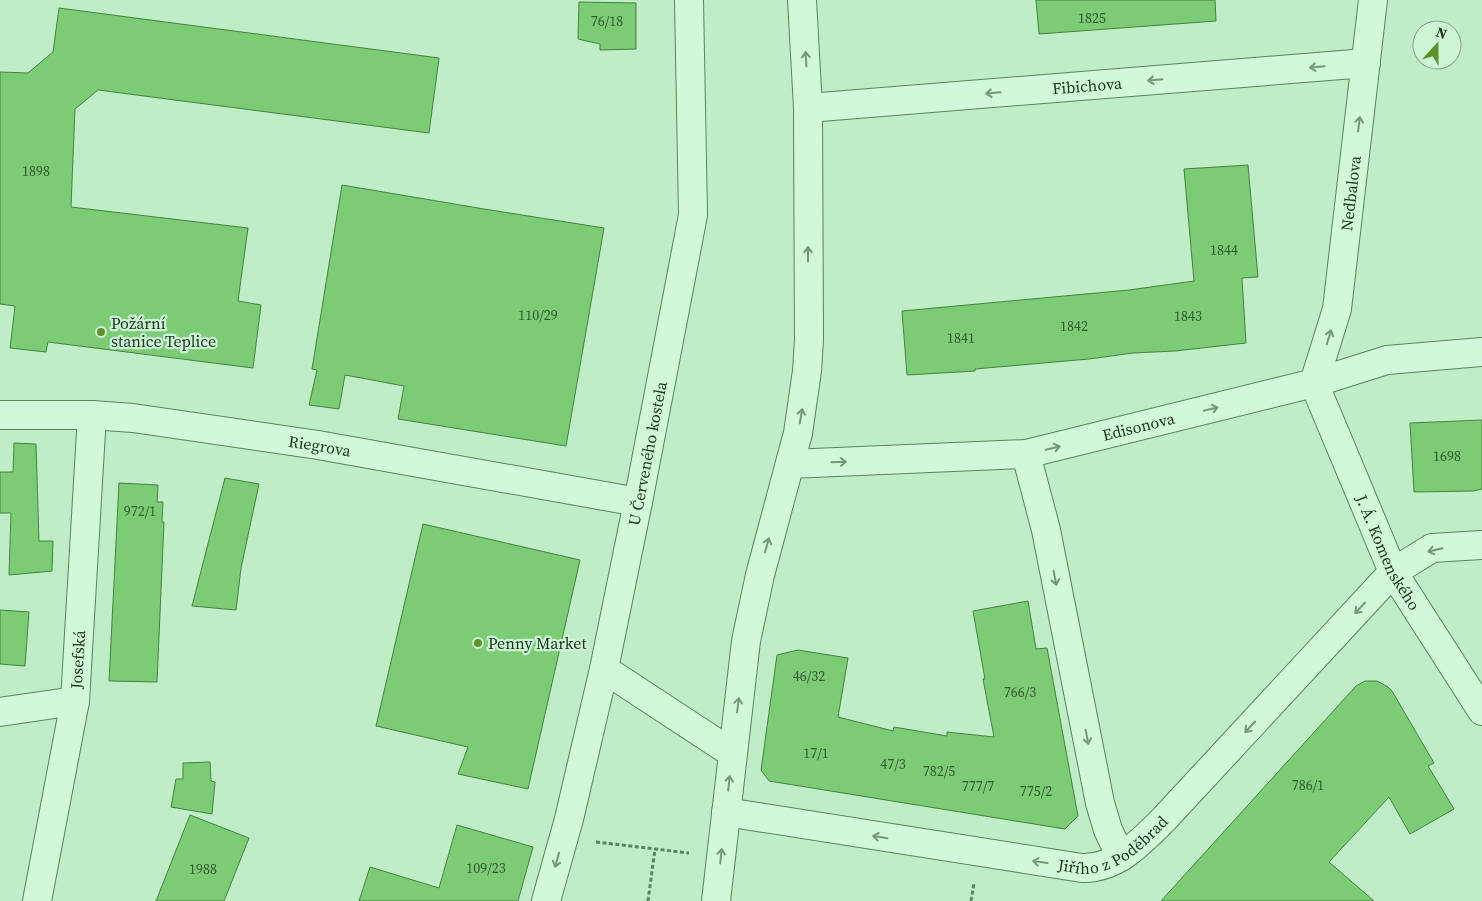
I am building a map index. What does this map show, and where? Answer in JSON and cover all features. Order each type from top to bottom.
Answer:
[{"type":"street","name":"U Červeného kostela","points":[[546,901],[566,829],[604,669],[693,215],[689,0]]},
{"type":"street","points":[[716,901],[746,642],[753,602],[798,433],[807,370],[808,108],[802,0]]},
{"type":"street","name":"Nedbalova","points":[[1314,383],[1338,309],[1374,0]]},
{"type":"street","name":"Fibichova","points":[[808,108],[1366,63]]},
{"type":"street","name":"Edisonova","points":[[790,464],[1026,454],[1314,383],[1387,360],[1482,352]]},
{"type":"street","name":"J. Á. Komenského","points":[[1314,383],[1393,572],[1482,711]]},
{"type":"street","name":"Riegrova","points":[[0,415],[92,415],[133,418],[318,445],[638,502]]},
{"type":"street","name":"Josefská","points":[[37,901],[75,701],[92,415]]},
{"type":"street","points":[[1026,454],[1046,530],[1100,803],[1108,830],[1121,857]]},
{"type":"street","name":"Jiřího z Poděbrad","points":[[726,812],[1082,868],[1100,866],[1121,857],[1137,846],[1165,818],[1393,572],[1432,548],[1482,545]]},
{"type":"street","points":[[604,669],[732,754]]},
{"type":"street","points":[[0,712],[75,701]]},
{"type":"path","points":[[566,829],[655,849],[721,858]]},
{"type":"path","points":[[648,901],[655,849]]},
{"type":"building","points":[[1036,0],[1215,0],[1216,21],[1039,34]]},
{"type":"building","points":[[579,2],[636,3],[636,49],[600,50],[600,44],[578,39]]},
{"type":"building","points":[[59,8],[439,58],[429,133],[98,90],[75,109],[71,207],[248,228],[238,301],[261,305],[253,368],[48,342],[46,352],[10,348],[15,306],[0,304],[0,72],[28,73],[53,52]]},
{"type":"building","points":[[1248,165],[1258,277],[1242,278],[1246,343],[975,369],[975,371],[907,375],[902,311],[1129,290],[1194,281],[1184,169]]},
{"type":"building","points":[[342,185],[604,228],[566,446],[398,419],[404,386],[345,375],[339,409],[309,405],[317,370],[312,369]]},
{"type":"building","points":[[1482,420],[1482,489],[1473,491],[1414,492],[1410,423]]},
{"type":"building","points":[[14,443],[36,444],[39,541],[53,541],[52,571],[9,575],[11,513],[0,513],[0,472],[13,472]]},
{"type":"building","points":[[225,478],[259,484],[241,568],[236,610],[192,606]]},
{"type":"building","points":[[119,483],[158,485],[157,502],[163,502],[162,522],[164,522],[157,682],[109,681]]},
{"type":"building","name":"Penny Market","points":[[423,524],[580,560],[528,789],[458,774],[468,747],[376,726]]},
{"type":"building","points":[[1028,601],[1036,649],[1047,648],[1078,816],[1065,829],[769,781],[761,770],[777,655],[798,650],[848,658],[838,717],[893,731],[894,727],[947,736],[947,732],[994,737],[973,611]]},
{"type":"building","points":[[0,610],[29,612],[25,666],[0,664]]},
{"type":"building","points":[[1365,681],[1377,681],[1392,691],[1434,763],[1428,766],[1454,809],[1410,834],[1389,797],[1329,862],[1374,901],[1161,901],[1356,686]]},
{"type":"building","points":[[210,762],[211,781],[215,782],[212,814],[171,807],[176,779],[183,779],[183,763]]},
{"type":"building","points":[[190,815],[249,838],[224,901],[156,901]]},
{"type":"building","points":[[457,825],[533,847],[518,901],[359,901],[370,867],[439,888]]},
{"type":"place","name":"Požární stanice Teplice","points":[[101,332]]},
{"type":"place","name":"Penny Market","points":[[478,643]]}]
